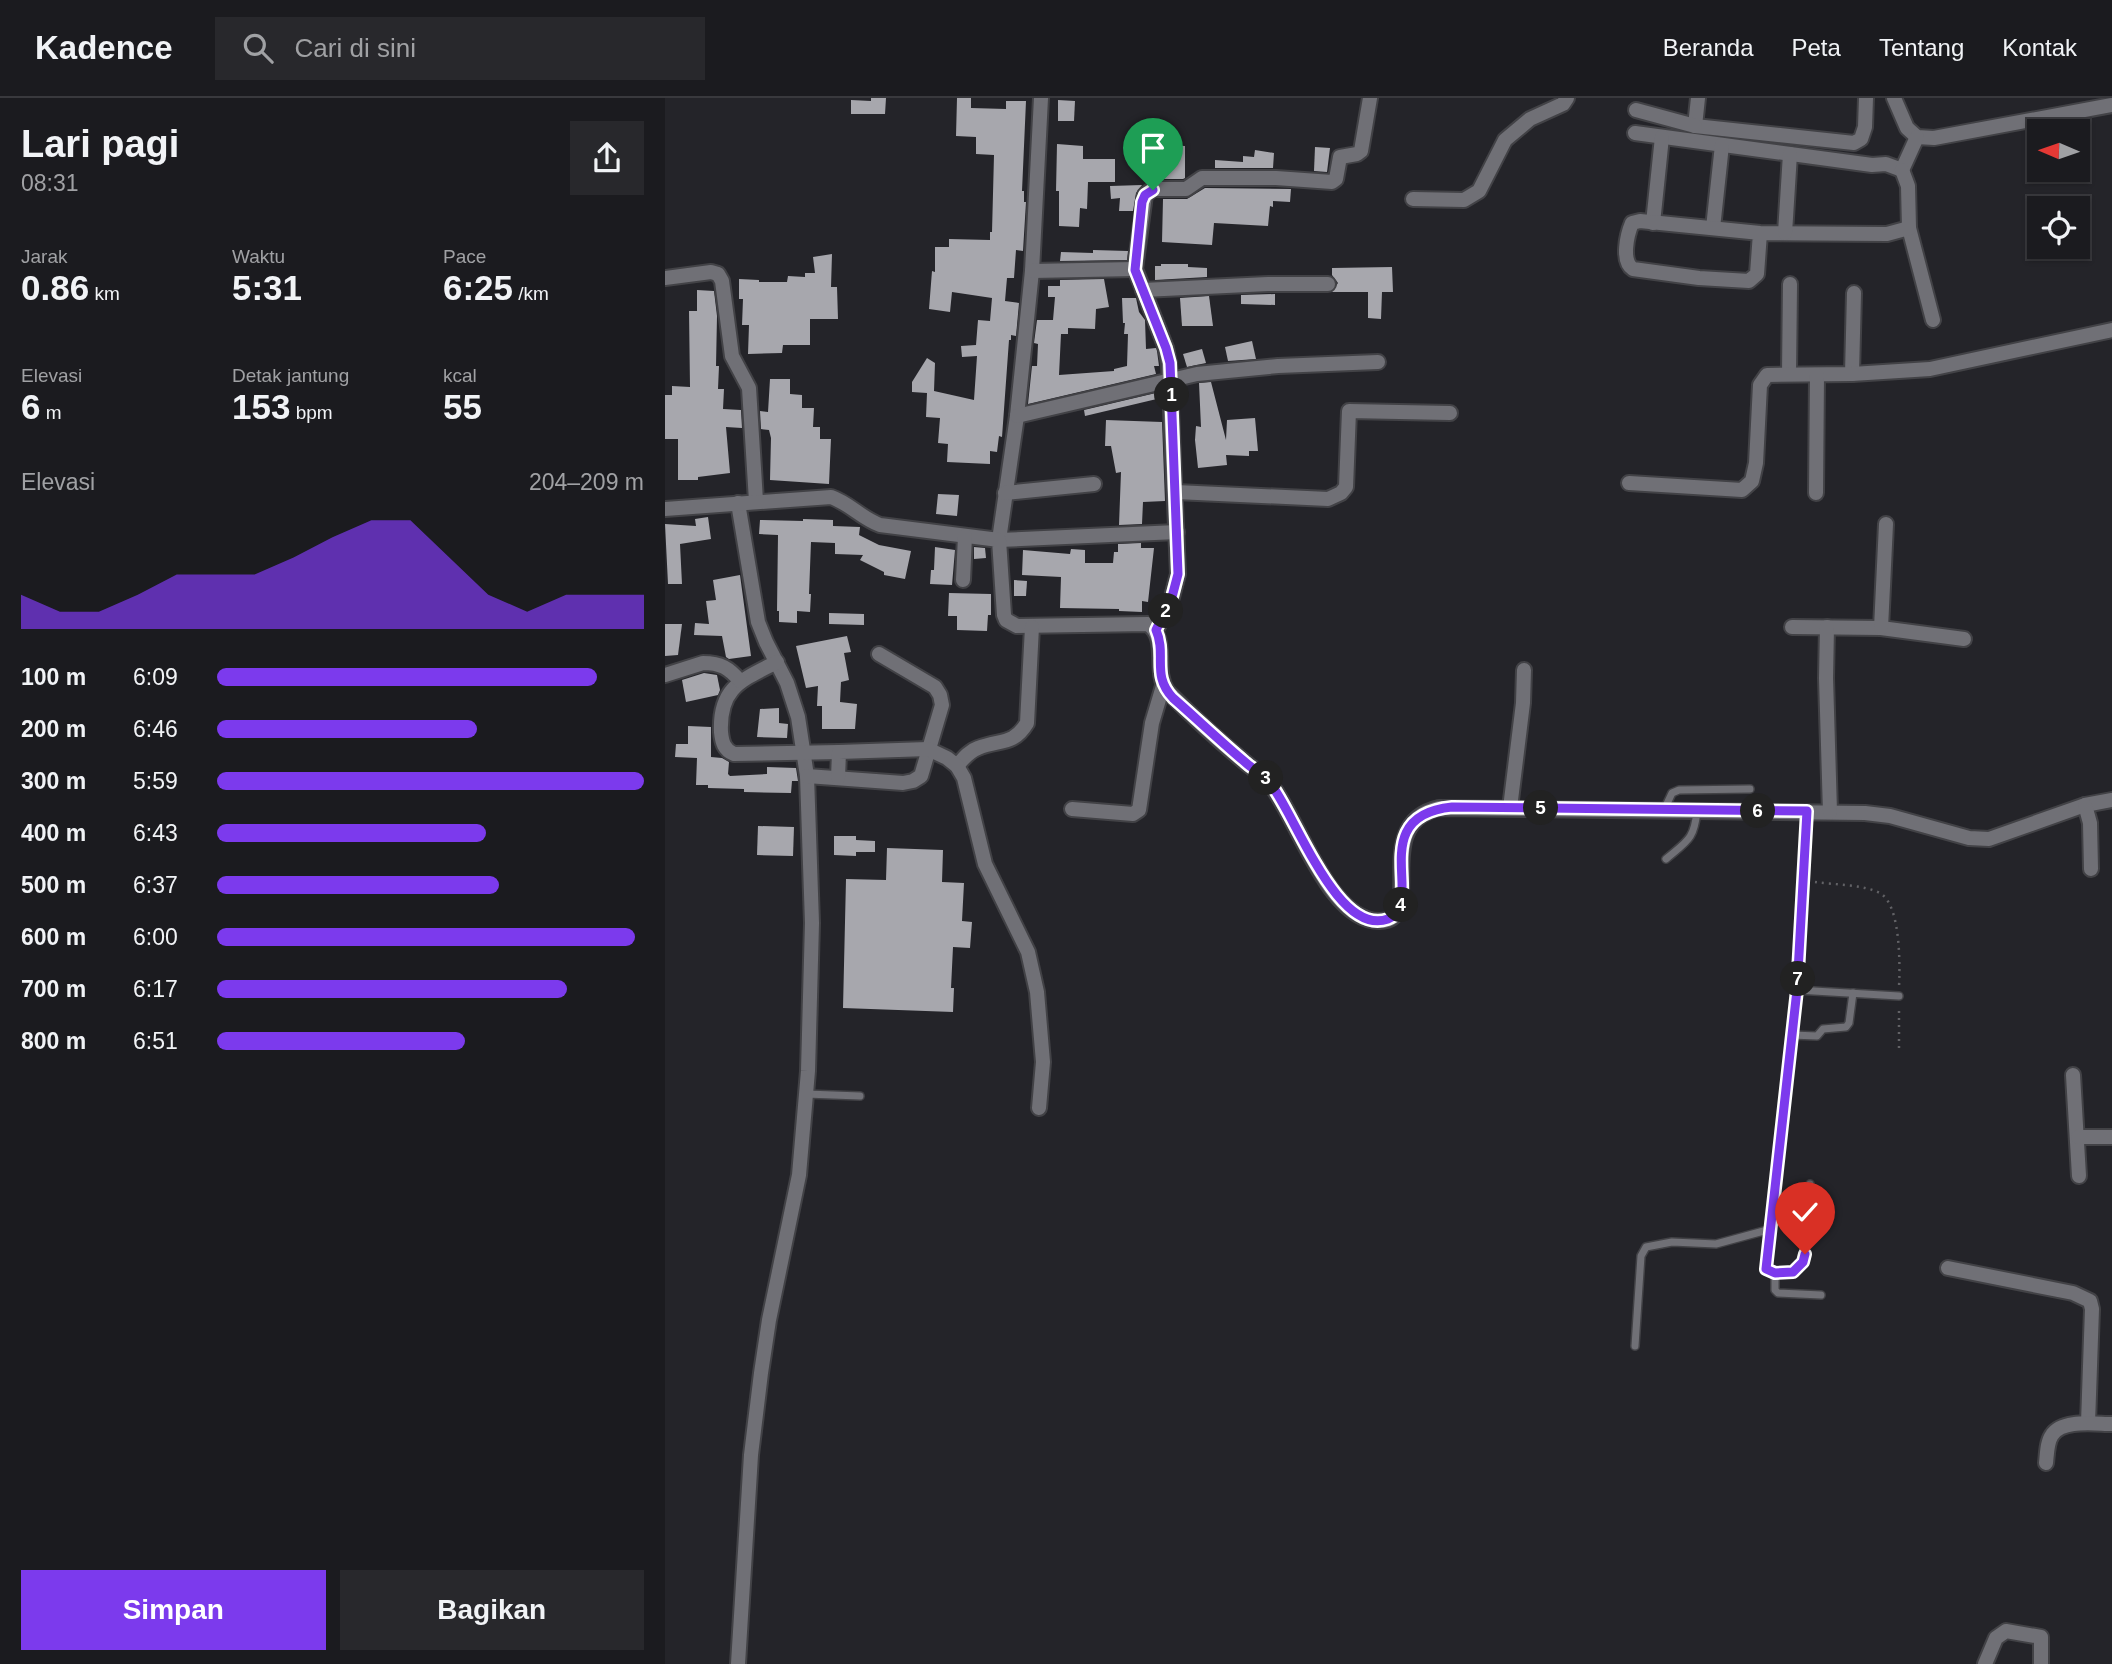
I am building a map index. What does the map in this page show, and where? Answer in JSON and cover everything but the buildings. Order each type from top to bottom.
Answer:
[{"type":"street","points":[[1041,98],[1032,271],[1017,416],[999,540],[1006,621],[1017,626],[1032,627],[1144,623],[1156,630],[1159,636],[1163,686],[1173,698],[1266,778],[1279,796],[1327,883],[1345,905],[1371,920],[1390,919],[1397,913],[1402,902],[1402,857],[1407,830],[1418,816],[1427,811],[1452,807],[1830,812],[1890,816],[1969,838],[1989,839],[2085,805],[2112,800]]},
{"type":"street","points":[[1156,630],[1176,586],[1178,574],[1176,492],[1171,380],[1166,348],[1135,270],[1142,202],[1148,192],[1153,190],[1186,189],[1202,178],[1276,178],[1332,183],[1336,179],[1340,157],[1361,151],[1370,98]]},
{"type":"street","points":[[1413,199],[1464,200],[1479,191],[1505,140],[1530,119],[1563,104],[1567,98]]},
{"type":"street","points":[[1695,126],[1699,98]]},
{"type":"street","points":[[1636,110],[1695,126],[1854,143],[1861,139],[1865,127],[1866,98]]},
{"type":"street","points":[[1894,98],[1907,128],[1917,137],[1934,138],[2112,106]]},
{"type":"street","points":[[1635,133],[1872,165],[1887,164],[1902,170]]},
{"type":"street","points":[[1653,223],[1662,137]]},
{"type":"street","points":[[1917,137],[1902,170],[1908,186],[1909,228],[1933,320]]},
{"type":"street","points":[[1713,228],[1722,145]]},
{"type":"street","points":[[1785,233],[1790,154]]},
{"type":"street","points":[[1760,233],[1757,274],[1753,279],[1737,281],[1699,278],[1633,269],[1628,266],[1626,259],[1632,223],[1760,233],[1887,234],[1909,228]]},
{"type":"street","points":[[1032,271],[1135,270]]},
{"type":"street","points":[[665,278],[711,272],[718,274],[722,281],[733,356],[749,388],[756,501]]},
{"type":"street","points":[[1143,290],[1328,284]]},
{"type":"street","points":[[1789,374],[1790,284]]},
{"type":"street","points":[[1852,374],[1854,293]]},
{"type":"street","points":[[1629,483],[1742,490],[1752,481],[1756,463],[1762,380],[1767,375],[1852,374],[1930,369],[2112,330]]},
{"type":"street","points":[[1017,416],[1171,380],[1227,370],[1378,362]]},
{"type":"street","points":[[1816,494],[1818,375]]},
{"type":"street","points":[[1176,492],[1328,499],[1341,493],[1346,487],[1349,411],[1450,413]]},
{"type":"street","points":[[1005,493],[1094,484]]},
{"type":"street","points":[[665,509],[831,497],[880,525],[999,540],[1177,532]]},
{"type":"street","points":[[738,503],[758,622],[793,698],[803,751],[807,776],[812,923],[806,1094],[799,1175],[769,1320],[753,1441],[738,1664]]},
{"type":"street","points":[[1881,628],[1886,524]]},
{"type":"street","points":[[963,580],[965,536]]},
{"type":"street","points":[[1792,626],[1881,628],[1964,639]]},
{"type":"street","points":[[957,766],[979,747],[1009,741],[1021,732],[1027,723],[1032,627]]},
{"type":"street","points":[[1827,627],[1830,812]]},
{"type":"street","points":[[807,776],[903,783],[921,776],[942,705],[940,695],[935,687],[879,654]]},
{"type":"street","points":[[777,662],[740,681],[725,698],[721,735],[725,748],[734,754],[928,749],[957,766],[964,778],[985,864],[1028,952],[1037,992],[1044,1062],[1039,1108]]},
{"type":"street","points":[[665,675],[710,663],[730,669],[740,681]]},
{"type":"street","points":[[1510,808],[1523,703],[1524,670]]},
{"type":"street","points":[[1072,809],[1133,814],[1139,810],[1152,723],[1163,686]]},
{"type":"street","points":[[838,778],[839,751]]},
{"type":"street","points":[[2085,805],[2090,823],[2091,869]]},
{"type":"street","points":[[2074,1075],[2079,1177]]},
{"type":"street","points":[[2078,1137],[2112,1137]]},
{"type":"street","points":[[1948,1268],[2073,1293],[2090,1300],[2092,1310],[2088,1423]]},
{"type":"street","points":[[2046,1463],[2052,1433],[2067,1425],[2112,1424]]},
{"type":"street","points":[[1985,1664],[1996,1638],[2006,1631],[2041,1637],[2041,1664]]},
{"type":"lane","points":[[1664,810],[1674,791],[1750,789]]},
{"type":"lane","points":[[1666,859],[1692,836],[1696,811]]},
{"type":"lane","points":[[1807,811],[1797,990],[1765,1267],[1768,1271],[1793,1272],[1803,1262],[1810,1184]]},
{"type":"lane","points":[[1797,990],[1899,996]]},
{"type":"lane","points":[[1793,1035],[1817,1036],[1823,1029],[1846,1027],[1849,1023],[1853,993]]},
{"type":"lane","points":[[806,1094],[860,1097]]},
{"type":"lane","points":[[1635,1346],[1641,1256],[1646,1247],[1672,1242],[1716,1244],[1770,1229]]},
{"type":"lane","points":[[1775,1273],[1775,1290],[1778,1293],[1821,1295]]},
{"type":"path","points":[[1805,880],[1858,887],[1879,893],[1885,898],[1896,926],[1900,957],[1899,1048]]},
{"type":"route","points":[[1153,190],[1145,195],[1142,202],[1135,270],[1170,363],[1178,574],[1172,597],[1156,630],[1160,643],[1163,686],[1173,698],[1266,778],[1279,796],[1327,883],[1345,905],[1371,920],[1390,919],[1397,913],[1402,902],[1404,840],[1412,823],[1427,811],[1452,807],[1807,811],[1797,990],[1765,1267],[1771,1273],[1793,1272],[1803,1262],[1805,1254]]}]
